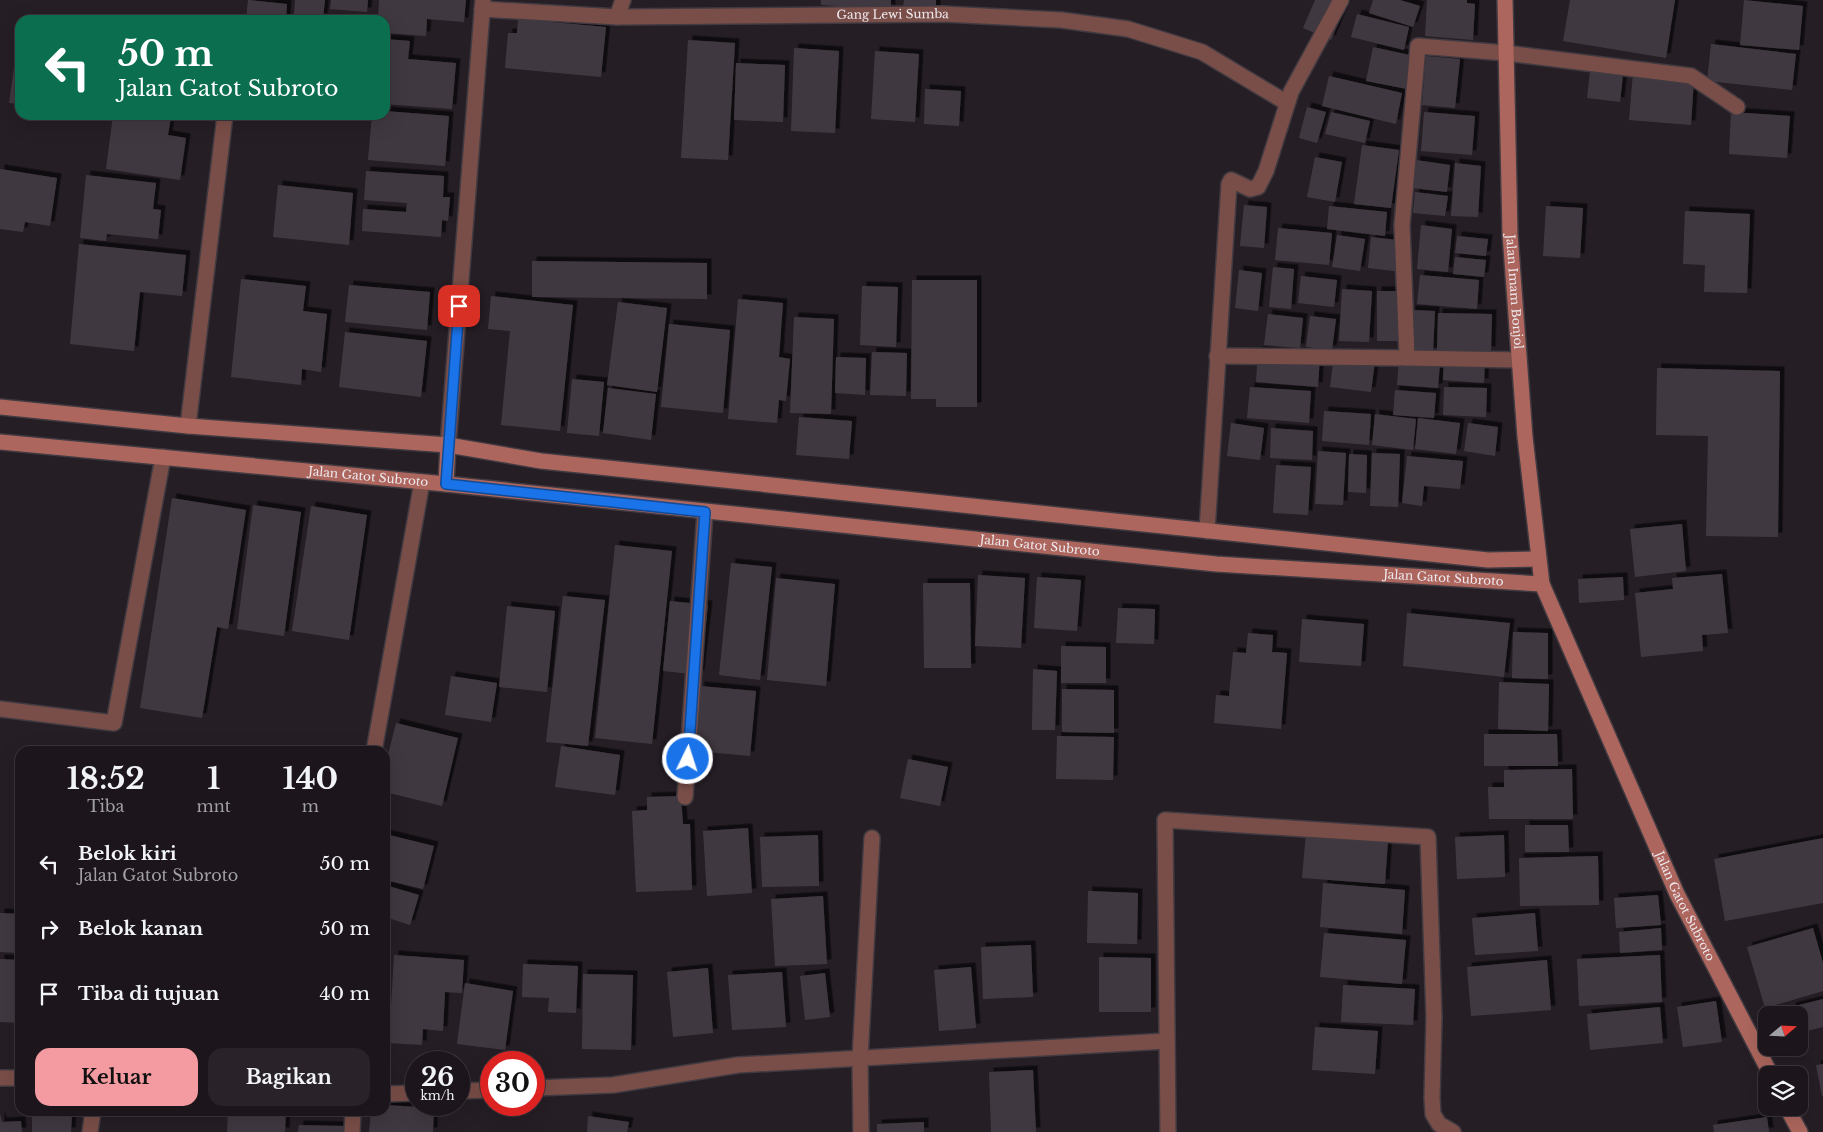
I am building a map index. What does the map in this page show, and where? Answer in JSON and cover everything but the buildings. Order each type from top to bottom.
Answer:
[{"type":"street","points":[[617,17],[623,0]]},
{"type":"street","points":[[1207,531],[1229,184],[1231,180],[1250,189],[1258,187],[1272,153],[1287,103],[1306,62],[1341,0]]},
{"type":"street","name":"Jalan Imam Bonjol","points":[[1505,0],[1510,234],[1537,559],[1542,584]]},
{"type":"street","points":[[446,484],[483,5]]},
{"type":"street","name":"Gang Lewi Sumba","points":[[483,5],[617,17],[943,14],[1061,20],[1128,29],[1202,52],[1287,103]]},
{"type":"street","points":[[1407,358],[1402,225],[1418,46],[1506,52],[1691,76],[1737,108]]},
{"type":"street","points":[[188,426],[224,120]]},
{"type":"street","points":[[1217,356],[1519,360]]},
{"type":"street","name":"Jalan Gatot Subroto","points":[[0,407],[188,426],[448,445],[541,462],[1488,560],[1537,559]]},
{"type":"street","name":"Jalan Gatot Subroto","points":[[0,442],[446,484],[1216,564],[1542,584],[1677,894],[1765,1066]]},
{"type":"street","points":[[0,708],[114,723],[163,457]]},
{"type":"street","points":[[375,746],[422,482]]},
{"type":"street","points":[[685,797],[705,512]]},
{"type":"street","points":[[1168,1132],[1165,820],[1428,837],[1433,997],[1432,1098],[1434,1114],[1439,1124],[1453,1132]]},
{"type":"street","points":[[861,1132],[860,1058],[872,838]]},
{"type":"street","points":[[545,1088],[613,1085],[738,1064],[1167,1041]]},
{"type":"street","points":[[0,1078],[15,1078]]},
{"type":"street","points":[[390,1094],[405,1093]]},
{"type":"street","points":[[90,1132],[92,1116]]},
{"type":"street","points":[[352,1132],[353,1116]]},
{"type":"street","points":[[1791,1116],[1800,1132]]},
{"type":"route","points":[[459,306],[446,484],[540,496],[705,512],[688,759]]}]
